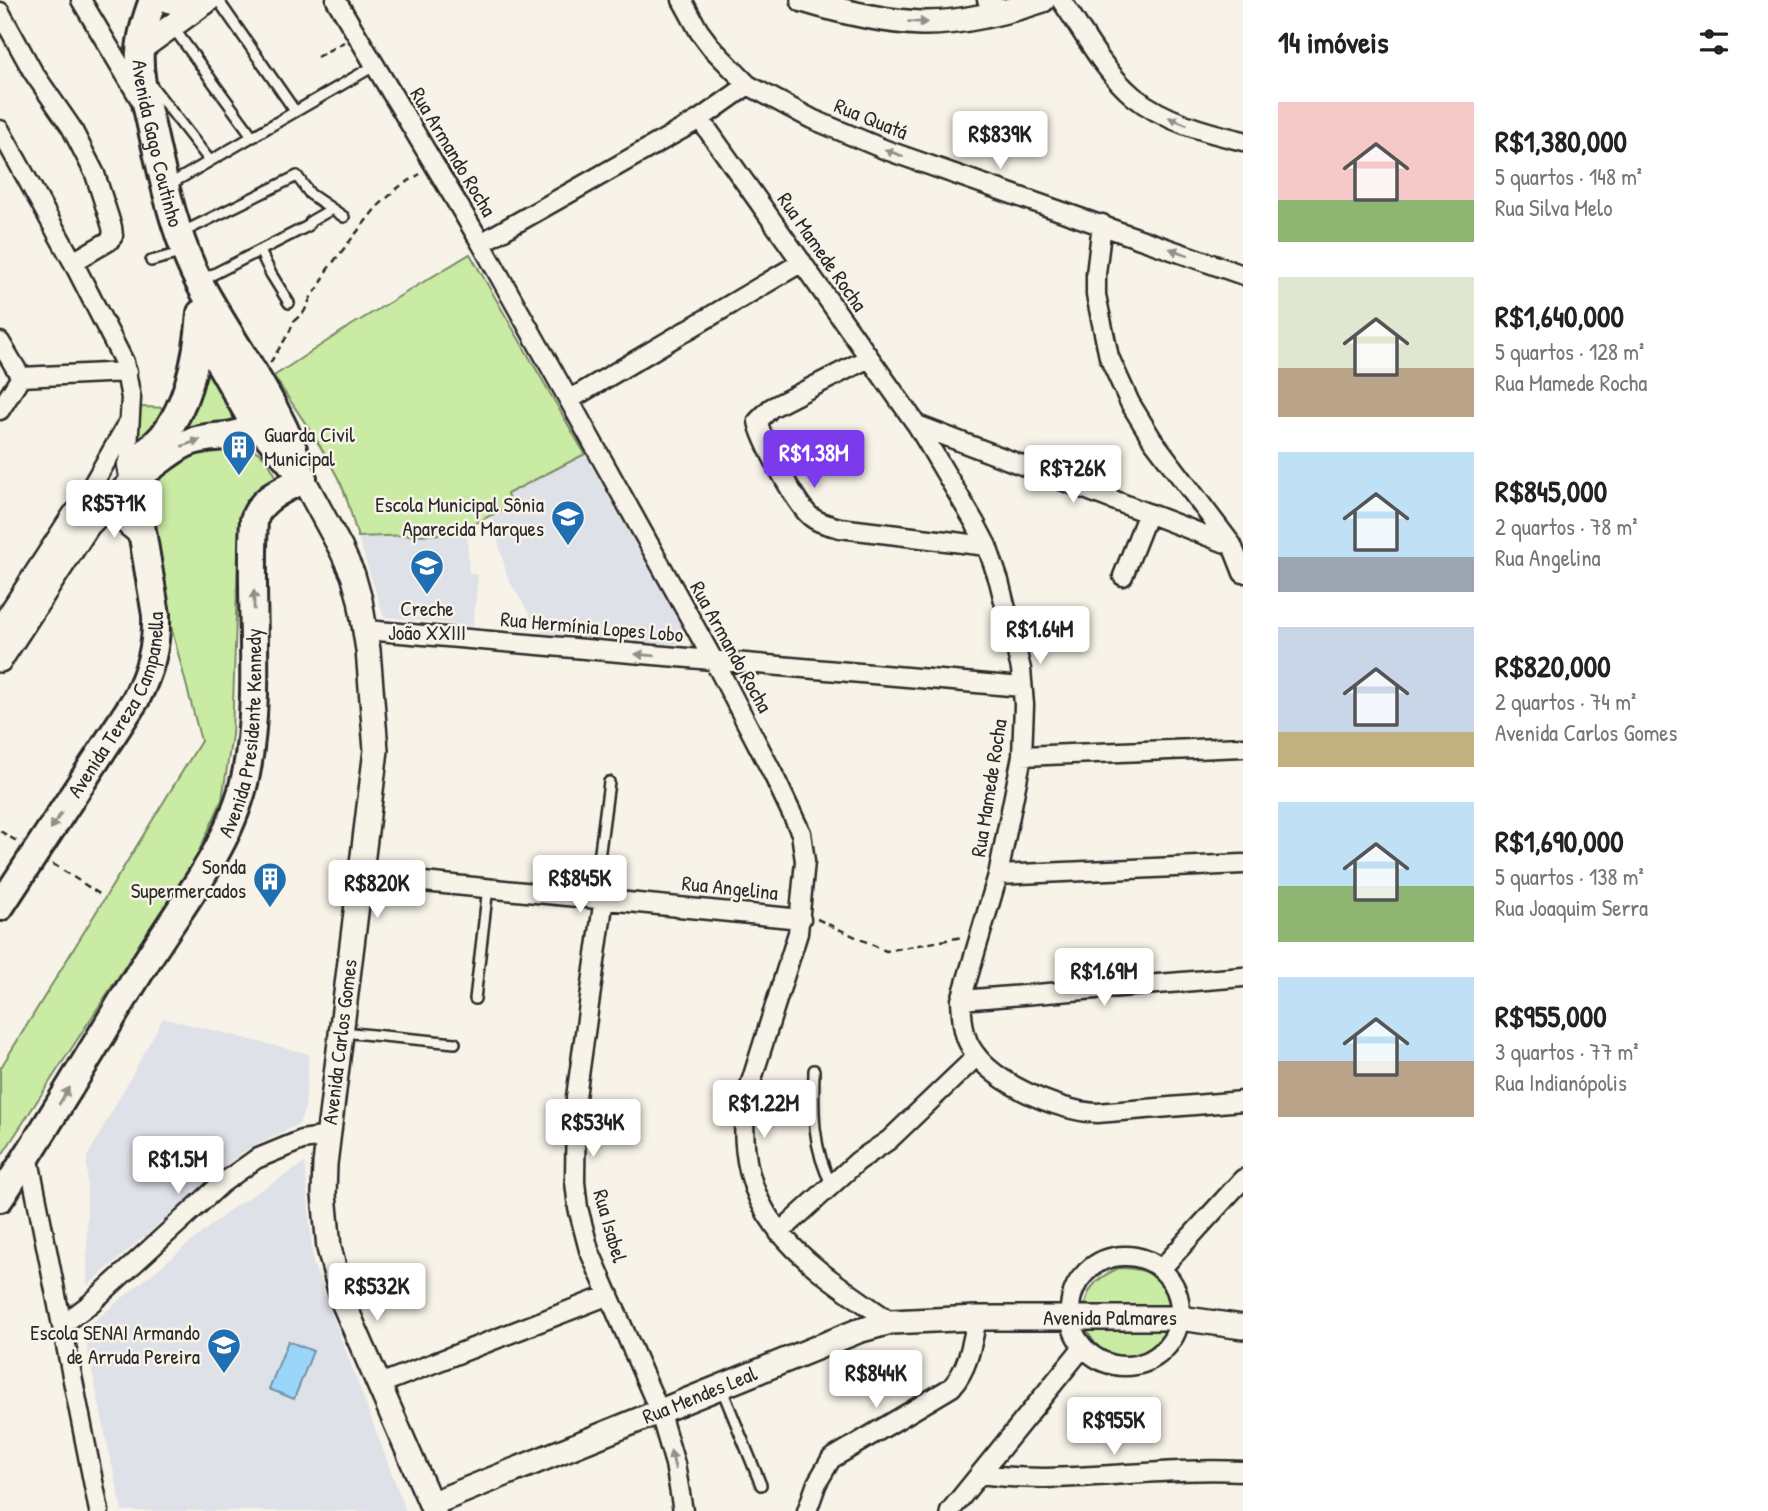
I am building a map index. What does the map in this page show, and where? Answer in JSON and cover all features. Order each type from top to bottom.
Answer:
[{"type":"main road","name":"Avenida Gago Coutinho","points":[[153,0],[141,61],[165,187],[199,282],[260,366],[267,396],[295,450],[303,479]]},
{"type":"main road","points":[[168,0],[183,5],[210,1]]},
{"type":"main road","points":[[803,0],[862,16],[922,23],[953,20],[994,6],[1044,0]]},
{"type":"main road","points":[[141,61],[172,26],[210,1]]},
{"type":"main road","name":"Avenida Gago Coutinho","points":[[199,282],[201,313],[217,359],[233,389]]},
{"type":"main road","points":[[0,660],[88,525],[164,434],[178,410],[197,352],[201,313]]},
{"type":"main road","points":[[189,377],[205,364],[217,359],[235,359],[260,366]]},
{"type":"main road","name":"Avenida Carlos Gomes","points":[[233,389],[255,423],[303,479],[353,575],[366,630],[376,750],[329,1136],[324,1194],[328,1248],[343,1301],[433,1508]]},
{"type":"main road","points":[[228,438],[255,423],[264,411],[267,396]]},
{"type":"main road","points":[[0,630],[74,516],[132,472],[188,443],[211,438],[247,440],[283,454]]},
{"type":"main road","name":"Avenida Tereza Campanella","points":[[0,907],[136,699],[153,659],[156,626],[132,472]]},
{"type":"main road","name":"Avenida Presidente Kennedy","points":[[0,1198],[149,956],[208,867],[230,823],[246,773],[252,727],[254,520],[260,506],[268,499],[303,479]]},
{"type":"main road","points":[[100,511],[121,518],[144,537]]},
{"type":"main road","name":"Rua Mendes Leal","points":[[433,1508],[659,1410],[858,1331],[891,1322],[977,1318]]},
{"type":"main road","name":"Avenida Palmares","points":[[977,1318],[1180,1318],[1243,1327]]},
{"type":"street","points":[[81,0],[149,112]]},
{"type":"street","name":"Rua Armando Rocha","points":[[336,0],[481,243],[569,400],[713,661],[801,833],[805,861],[802,915],[749,1086],[744,1117],[753,1186],[766,1215],[779,1233],[805,1259],[891,1322]]},
{"type":"street","name":"Rua Quatá","points":[[682,0],[711,47],[748,85],[812,119],[1001,192],[1102,224],[1243,275]]},
{"type":"street","points":[[1061,0],[1111,73],[1131,94],[1178,122],[1241,136]]},
{"type":"street","points":[[0,12],[33,72],[71,127],[95,174],[112,226],[113,236],[109,241],[73,262]]},
{"type":"street","points":[[481,243],[699,119],[748,85]]},
{"type":"street","name":"Rua Mamede Rocha","points":[[699,119],[917,425],[987,546],[999,581],[1020,669],[1024,705],[1022,755],[998,875],[961,1000],[962,1021],[968,1042],[977,1056],[1018,1088],[1049,1104],[1077,1112],[1097,1113],[1243,1101]]},
{"type":"street","points":[[0,130],[119,349],[127,372],[131,398],[128,448],[132,472]]},
{"type":"street","points":[[1102,224],[1096,295],[1109,358],[1130,403],[1152,439],[1238,547],[1243,573]]},
{"type":"street","points":[[569,400],[802,262]]},
{"type":"street","points":[[0,342],[21,377]]},
{"type":"street","points":[[869,358],[771,408],[758,421],[761,436],[804,510],[818,522],[839,528],[987,546]]},
{"type":"street","points":[[21,377],[127,372]]},
{"type":"street","points":[[0,410],[21,377]]},
{"type":"street","points":[[74,516],[130,420]]},
{"type":"street","points":[[917,425],[1238,547]]},
{"type":"street","points":[[1123,576],[1148,513]]},
{"type":"street","name":"Rua Hermínia Lopes Lobo","points":[[366,630],[1022,687]]},
{"type":"street","points":[[1022,755],[1243,747]]},
{"type":"street","points":[[998,875],[1243,863]]},
{"type":"street","name":"Rua Angelina","points":[[362,876],[802,915]]},
{"type":"street","name":"Rua Isabel","points":[[599,897],[576,1097],[574,1151],[578,1208],[589,1250],[659,1410],[675,1464],[683,1511]]},
{"type":"street","points":[[961,1000],[1243,977]]},
{"type":"street","points":[[779,1233],[858,1161],[889,1140],[977,1056]]},
{"type":"street","points":[[62,1325],[90,1304],[221,1184],[256,1159],[302,1140],[329,1136]]},
{"type":"street","points":[[28,1155],[99,1511]]},
{"type":"street","points":[[1161,1269],[1243,1179]]},
{"type":"street","points":[[1129,1256],[1146,1260],[1161,1269],[1173,1283],[1180,1301],[1180,1318],[1174,1337],[1162,1352],[1146,1362],[1128,1366],[1110,1364],[1083,1347],[1072,1326],[1070,1309],[1073,1292],[1082,1276],[1095,1265],[1111,1258],[1129,1256]]},
{"type":"street","points":[[380,1384],[609,1295]]},
{"type":"street","points":[[807,1511],[817,1483],[831,1459],[951,1387],[964,1369],[970,1354],[977,1318]]},
{"type":"street","points":[[950,1511],[1083,1347]]},
{"type":"street","points":[[981,1474],[1014,1479],[1052,1479],[1186,1471],[1243,1471]]},
{"type":"lane","points":[[210,1],[295,111]]},
{"type":"lane","points":[[172,26],[253,137]]},
{"type":"lane","points":[[141,61],[210,162]]},
{"type":"lane","points":[[165,187],[374,66]]},
{"type":"lane","points":[[151,261],[297,176],[310,194],[344,217]]},
{"type":"lane","points":[[199,282],[308,226],[311,220],[332,209]]},
{"type":"lane","points":[[260,251],[289,303]]},
{"type":"lane","points":[[599,897],[608,782]]},
{"type":"lane","points":[[475,999],[488,887]]},
{"type":"lane","points":[[342,1032],[455,1043]]},
{"type":"lane","points":[[814,1070],[813,1105],[818,1154],[832,1185]]},
{"type":"lane","points":[[720,1386],[761,1485]]},
{"type":"path","points":[[317,57],[356,35]]},
{"type":"path","points":[[260,366],[271,358],[294,321],[304,312],[327,270],[376,208],[399,187],[435,166]]},
{"type":"path","points":[[802,915],[886,951],[980,933]]},
{"type":"shaded area","name":"Escola Municipal Sônia Aparecida Marques","points":[[585,454],[683,630],[684,638],[679,644],[541,633],[508,579],[491,515],[511,505],[506,494]]},
{"type":"shaded area","name":"Creche João XXIII","points":[[467,533],[469,573],[478,575],[473,626],[384,617],[358,537]]},
{"type":"shaded area","points":[[163,1018],[309,1054],[305,1108],[299,1124],[241,1153],[87,1286],[87,1157]]},
{"type":"shaded area","name":"Escola SENAI Armando de Arruda Pereira","points":[[305,1163],[313,1264],[406,1511],[122,1511],[83,1330],[235,1206]]},
{"type":"green space","points":[[470,254],[585,454],[507,494],[511,505],[468,527],[467,533],[358,537],[346,497],[334,470],[274,376],[347,328]]},
{"type":"green space","points":[[214,368],[239,422],[172,434],[194,388],[206,373]]},
{"type":"green space","points":[[141,407],[170,408],[139,452],[136,438]]},
{"type":"green space","points":[[214,446],[240,447],[259,452],[278,480],[248,504],[239,528],[232,735],[222,800],[197,856],[0,1158],[0,1069],[201,741],[168,615],[147,480],[179,457]]},
{"type":"green space","points":[[1119,1268],[1156,1276],[1169,1287],[1175,1306],[1085,1307],[1086,1299],[1096,1282]]},
{"type":"green space","points":[[1174,1328],[1166,1341],[1155,1351],[1130,1360],[1106,1353],[1095,1344],[1087,1330]]},
{"type":"water","points":[[288,1341],[313,1351],[294,1399],[269,1389]]},
{"type":"place","name":"Guarda Civil Municipal","points":[[239,477]]},
{"type":"place","name":"Escola Municipal Sônia Aparecida Marques","points":[[568,547]]},
{"type":"place","name":"Creche João XXIII","points":[[427,596]]},
{"type":"place","name":"Sonda Supermercados","points":[[270,909]]},
{"type":"place","name":"Escola SENAI Armando de Arruda Pereira","points":[[224,1375]]}]
